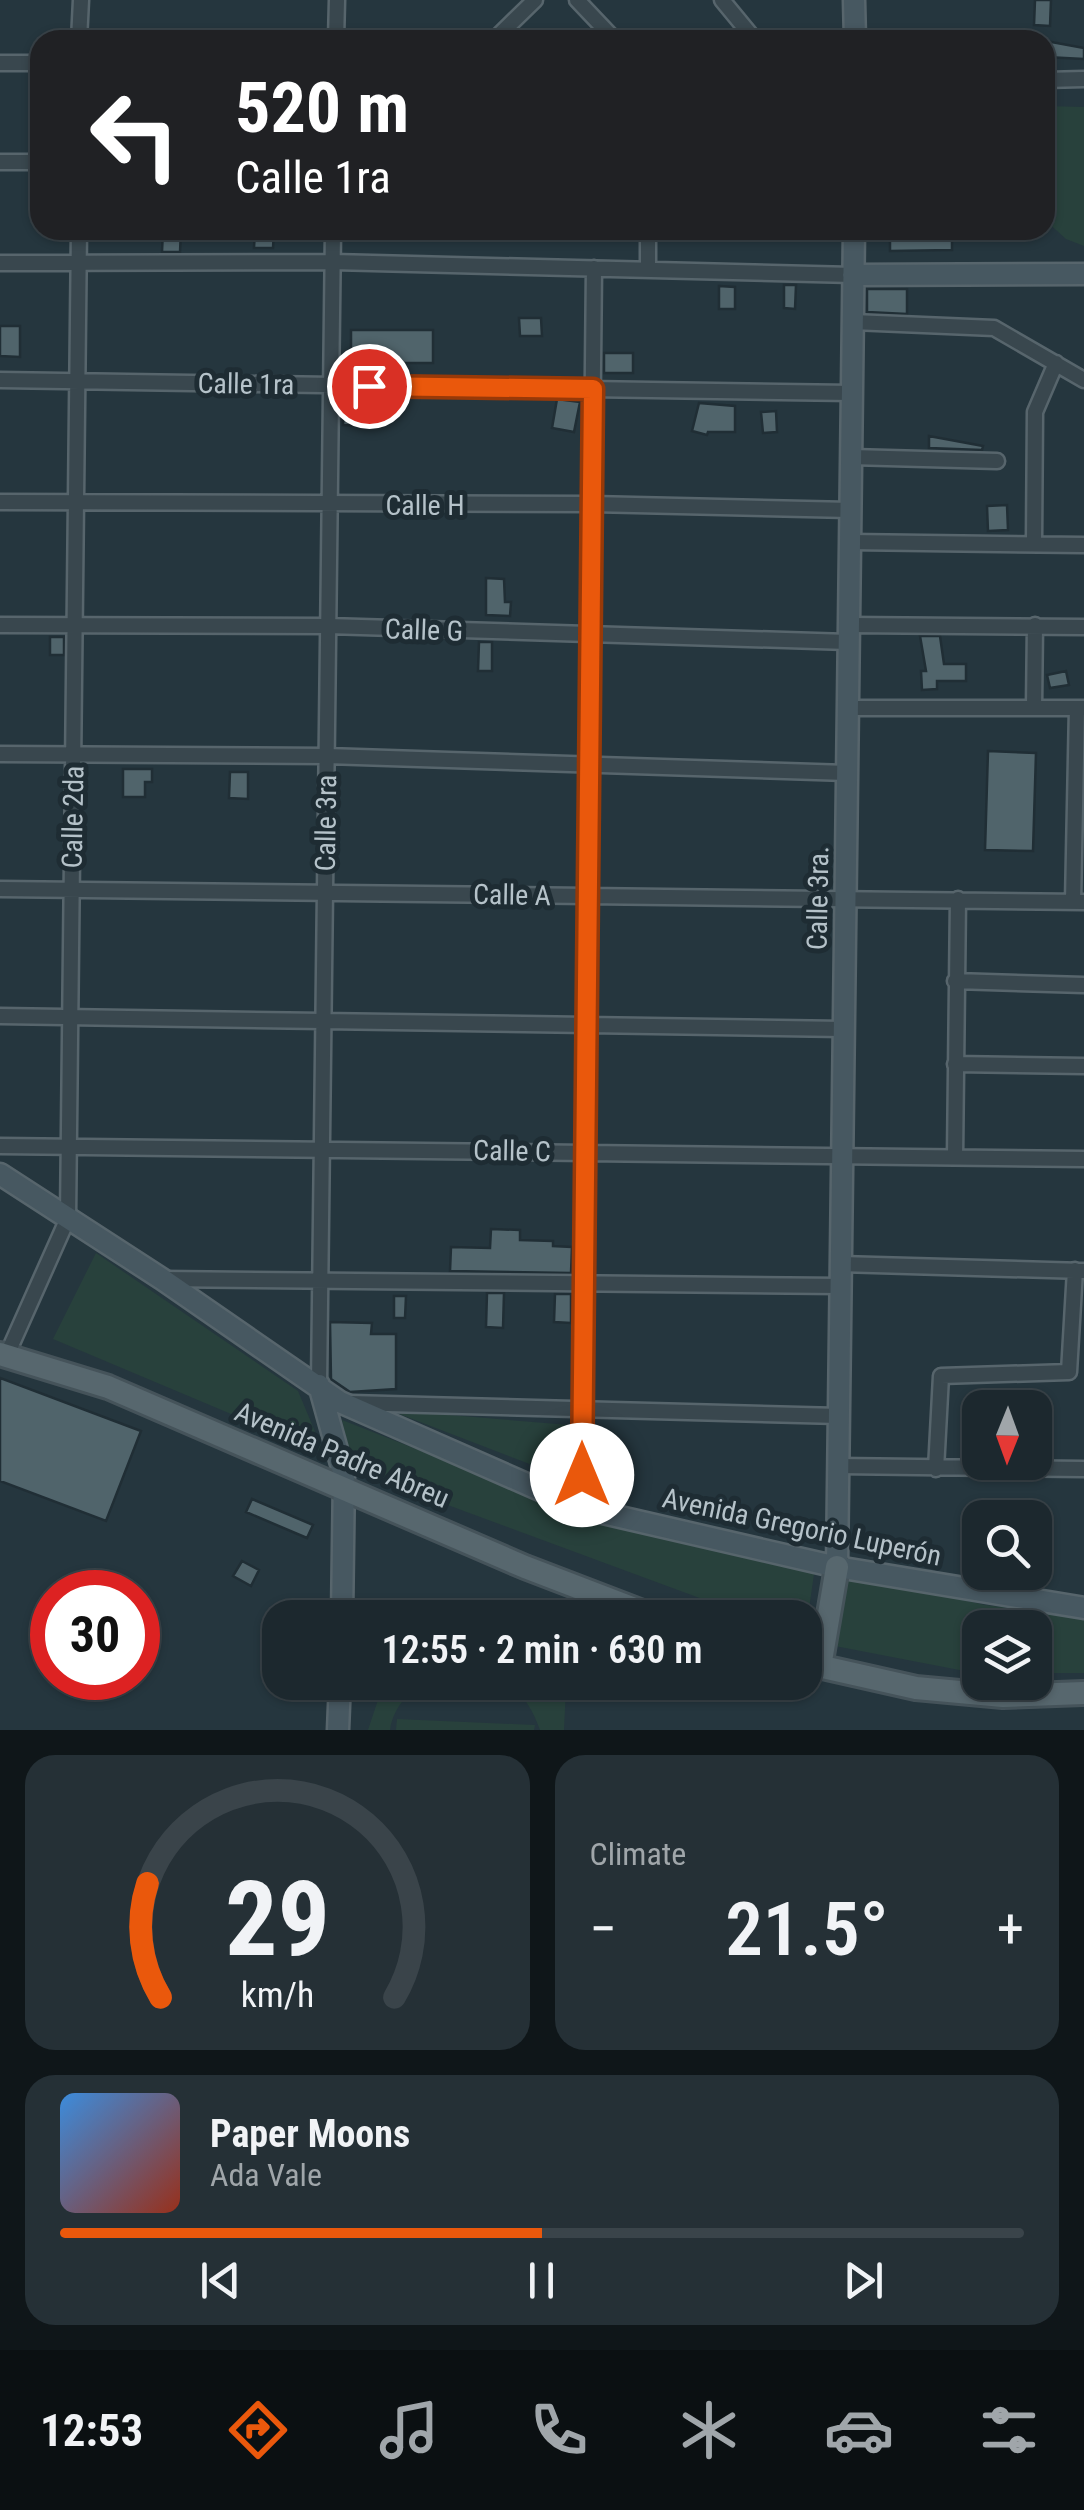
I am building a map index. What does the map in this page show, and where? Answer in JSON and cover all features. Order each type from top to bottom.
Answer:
[{"type":"main road","points":[[854,0],[855,30]]},
{"type":"main road","name":"Calle 3ra.","points":[[833,1566],[839,1416],[854,240]]},
{"type":"main road","points":[[853,275],[1084,274]]},
{"type":"main road","name":"Avenida Gregorio Luperón","points":[[0,1174],[319,1384],[340,1402],[582,1508],[833,1566],[1084,1608]]},
{"type":"main road","name":"Avenida Padre Abreu","points":[[3,1356],[108,1387],[525,1567],[611,1600]]},
{"type":"main road","points":[[319,1384],[344,1476],[342,1600]]},
{"type":"main road","points":[[822,1618],[833,1566]]},
{"type":"main road","points":[[822,1667],[916,1688],[1003,1696],[1084,1693]]},
{"type":"main road","points":[[338,1730],[339,1700]]},
{"type":"street","points":[[79,30],[80,0]]},
{"type":"street","points":[[336,30],[337,0]]},
{"type":"street","points":[[504,30],[535,0]]},
{"type":"street","points":[[577,0],[606,30]]},
{"type":"street","points":[[722,0],[747,30]]},
{"type":"street","points":[[0,63],[30,64]]},
{"type":"street","points":[[1055,80],[1084,80]]},
{"type":"street","points":[[0,162],[30,162]]},
{"type":"street","name":"Calle 2da","points":[[3,1356],[68,1218],[79,240]]},
{"type":"street","name":"Calle 3ra","points":[[319,1384],[334,240]]},
{"type":"street","points":[[648,240],[648,270]]},
{"type":"street","points":[[0,264],[333,262],[853,275]]},
{"type":"street","points":[[582,1508],[594,268]]},
{"type":"street","points":[[852,322],[994,328],[1084,380]]},
{"type":"street","points":[[1034,542],[1036,412],[1056,364]]},
{"type":"street","name":"Calle 1ra","points":[[0,380],[852,394]]},
{"type":"street","points":[[851,458],[997,461]]},
{"type":"street","name":"Calle H","points":[[0,502],[592,504],[850,510]]},
{"type":"street","points":[[850,542],[1084,545]]},
{"type":"street","name":"Calle G","points":[[0,624],[328,626],[591,636],[1084,627]]},
{"type":"street","points":[[1034,707],[1035,625]]},
{"type":"street","points":[[848,708],[1080,708],[1079,902]]},
{"type":"street","points":[[0,754],[327,756],[847,773]]},
{"type":"street","name":"Calle A","points":[[0,889],[1079,902]]},
{"type":"street","points":[[954,1157],[958,899]]},
{"type":"street","points":[[955,982],[1084,984]]},
{"type":"street","points":[[0,1016],[844,1030]]},
{"type":"street","points":[[955,1064],[1084,1066]]},
{"type":"street","name":"Calle C","points":[[0,1146],[1084,1159]]},
{"type":"street","points":[[840,1264],[1079,1271],[1068,1372],[941,1376],[936,1469]]},
{"type":"street","points":[[162,1279],[840,1286]]},
{"type":"street","points":[[340,1402],[839,1416]]},
{"type":"street","points":[[838,1466],[1084,1469]]},
{"type":"green space","points":[[1055,106],[1084,107],[1084,246],[1066,239],[1055,229]]},
{"type":"green space","points":[[96,1253],[298,1391],[324,1453],[53,1339]]},
{"type":"green space","points":[[389,1410],[569,1425],[571,1480]]},
{"type":"green space","points":[[342,1420],[590,1517],[815,1567],[810,1600],[705,1600],[353,1470]]},
{"type":"green space","points":[[846,1573],[985,1605],[1030,1610],[962,1610],[962,1671],[835,1646]]},
{"type":"green space","points":[[1052,1612],[1084,1616],[1084,1673],[1052,1673]]},
{"type":"green space","points":[[378,1700],[404,1700],[390,1730],[368,1730]]},
{"type":"green space","points":[[525,1700],[565,1700],[564,1730],[540,1730]]},
{"type":"green space","points":[[397,1719],[535,1725],[534,1730],[396,1730]]},
{"type":"building","points":[[1035,0],[1051,0],[1050,26],[1034,25]]},
{"type":"building","points":[[1055,43],[1084,48],[1084,59],[1055,57]]},
{"type":"building","points":[[163,240],[181,240],[180,252],[162,252]]},
{"type":"building","points":[[254,240],[273,240],[273,248],[254,248]]},
{"type":"building","points":[[890,240],[952,240],[952,250],[890,251]]},
{"type":"building","points":[[784,285],[796,285],[795,309],[784,308]]},
{"type":"building","points":[[719,286],[735,287],[735,309],[719,309]]},
{"type":"building","points":[[867,289],[907,289],[907,314],[867,312]]},
{"type":"building","points":[[519,318],[541,318],[542,336],[520,336]]},
{"type":"building","points":[[0,326],[20,326],[20,357],[0,356]]},
{"type":"building","points":[[351,330],[433,330],[433,363],[351,363]]},
{"type":"building","points":[[604,353],[633,353],[633,373],[604,373]]},
{"type":"building","points":[[344,396],[365,396],[365,426],[343,425]]},
{"type":"building","points":[[557,399],[580,402],[574,432],[552,428]]},
{"type":"building","points":[[699,403],[735,406],[735,432],[707,435],[692,431]]},
{"type":"building","points":[[776,411],[777,432],[763,433],[761,412]]},
{"type":"building","points":[[929,436],[983,446],[982,450],[929,448]]},
{"type":"building","points":[[1007,505],[1008,530],[988,531],[987,506]]},
{"type":"building","points":[[486,578],[504,579],[505,602],[511,602],[510,616],[486,615]]},
{"type":"building","points":[[920,636],[940,636],[944,664],[966,664],[966,681],[937,681],[937,689],[922,690],[921,671],[926,671]]},
{"type":"building","points":[[50,637],[64,637],[64,655],[50,655]]},
{"type":"building","points":[[479,642],[492,642],[492,671],[478,671]]},
{"type":"building","points":[[1066,671],[1069,685],[1050,688],[1047,675]]},
{"type":"building","points":[[988,751],[1036,753],[1033,851],[985,850]]},
{"type":"building","points":[[123,769],[152,769],[152,782],[145,782],[145,797],[123,797]]},
{"type":"building","points":[[230,772],[248,772],[248,799],[229,798]]},
{"type":"building","points":[[491,1229],[520,1230],[520,1240],[553,1241],[553,1246],[572,1247],[571,1273],[450,1271],[451,1247],[490,1248]]},
{"type":"building","points":[[487,1293],[504,1293],[503,1328],[486,1327]]},
{"type":"building","points":[[555,1294],[571,1294],[571,1323],[554,1322]]},
{"type":"building","points":[[394,1296],[406,1296],[405,1318],[394,1318]]},
{"type":"building","points":[[330,1322],[372,1323],[371,1334],[396,1334],[396,1389],[350,1392],[331,1379]]},
{"type":"building","points":[[0,1378],[141,1431],[106,1521],[0,1481]]},
{"type":"building","points":[[252,1499],[313,1525],[307,1538],[246,1512]]},
{"type":"building","points":[[242,1561],[259,1570],[251,1586],[233,1576]]},
{"type":"route","points":[[369,386],[593,389],[582,1475]]}]
